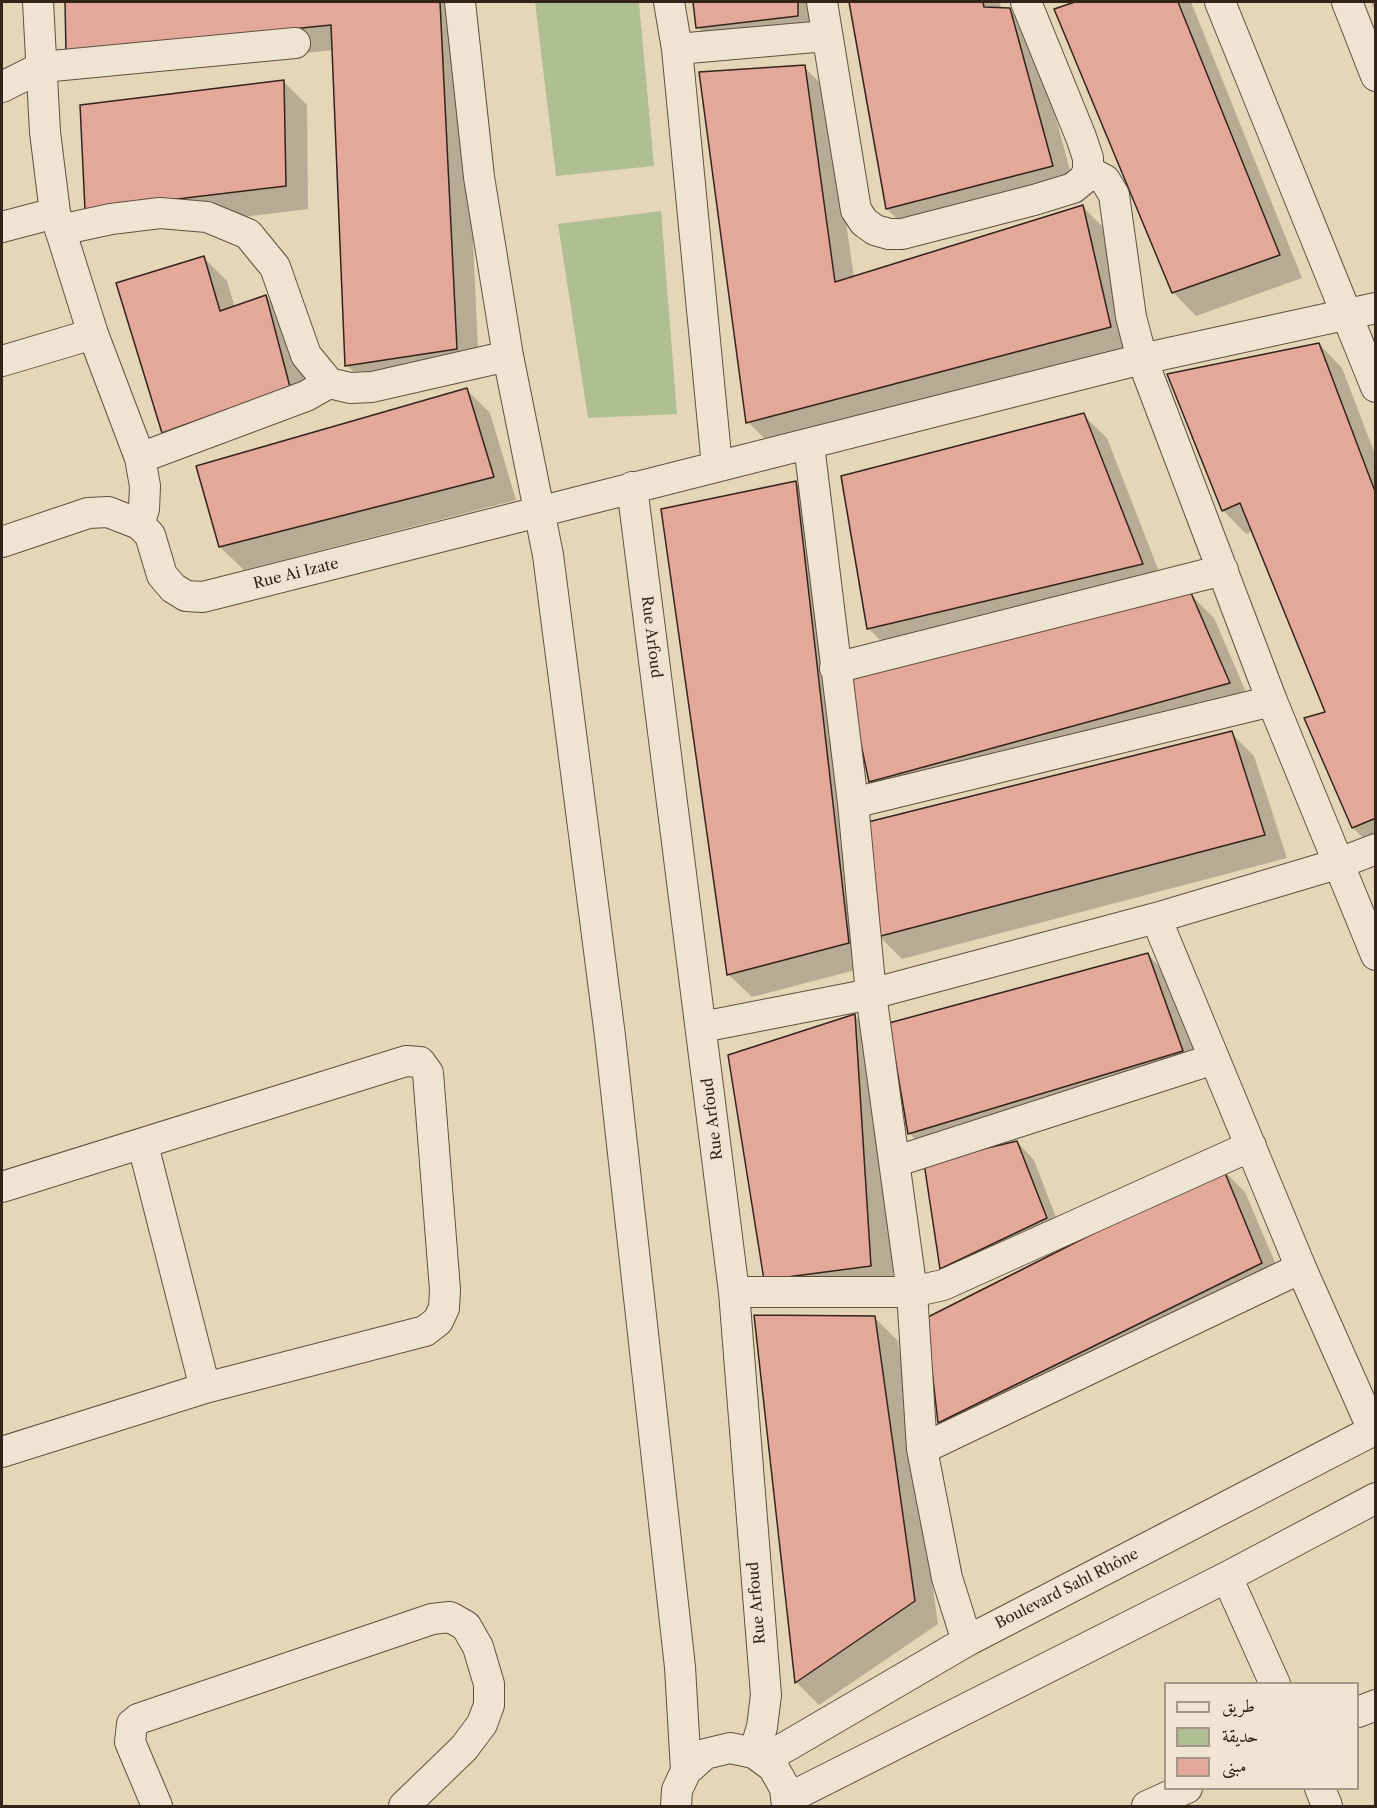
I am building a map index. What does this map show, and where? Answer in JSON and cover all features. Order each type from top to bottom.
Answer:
[{"type":"street","points":[[2,542],[88,513],[108,512],[139,524],[145,498],[140,458],[93,334],[58,222],[45,132],[38,2]]},
{"type":"street","points":[[460,2],[479,177],[508,356],[548,555],[610,1036],[680,1666],[686,1771]]},
{"type":"street","points":[[669,2],[676,49],[717,466]]},
{"type":"street","points":[[822,2],[856,210],[864,222],[875,231],[902,234],[1034,200],[1073,188],[1084,179],[1088,171],[1088,158],[1081,136],[1026,2]]},
{"type":"street","points":[[1220,2],[1344,315],[1376,387]]},
{"type":"street","points":[[1347,2],[1376,76]]},
{"type":"street","points":[[676,49],[826,36]]},
{"type":"street","points":[[2,87],[42,67],[295,43]]},
{"type":"street","points":[[1088,171],[1105,180],[1114,195],[1131,317],[1142,359],[1272,701],[1376,955]]},
{"type":"street","points":[[2,227],[160,213],[207,217],[248,234],[275,267],[306,355],[329,382],[350,388],[372,387],[508,356]]},
{"type":"street","name":"Rue Ai Izate","points":[[139,524],[150,535],[162,575],[173,588],[186,596],[203,597],[294,576],[538,511],[809,445],[1142,359],[1376,308]]},
{"type":"street","points":[[2,361],[93,334]]},
{"type":"street","points":[[140,458],[286,404],[329,382]]},
{"type":"street","points":[[809,445],[853,803],[871,994],[912,1292],[922,1449],[947,1578],[967,1641]]},
{"type":"street","name":"Rue Arfoud","points":[[632,487],[734,1292],[766,1695],[760,1756]]},
{"type":"street","points":[[835,668],[1223,570]]},
{"type":"street","points":[[853,803],[1272,701]]},
{"type":"street","points":[[702,1027],[871,994],[1156,918],[1337,864],[1376,849]]},
{"type":"street","points":[[1156,918],[1301,1268],[1374,1430]]},
{"type":"street","points":[[894,1162],[1214,1059]]},
{"type":"street","points":[[2,1187],[143,1145],[406,1061],[420,1062],[428,1073],[445,1290],[444,1308],[438,1321],[425,1331],[204,1389],[2,1452]]},
{"type":"street","points":[[143,1145],[204,1389]]},
{"type":"street","points":[[734,1292],[912,1292],[953,1281],[1251,1146]]},
{"type":"street","points":[[922,1449],[1301,1268]]},
{"type":"street","name":"Boulevard Sahl Rhône","points":[[760,1756],[967,1641],[1374,1430]]},
{"type":"street","points":[[676,1806],[677,1790],[686,1771],[705,1754],[730,1748],[760,1756],[780,1777],[787,1803],[1376,1498]]},
{"type":"street","points":[[1227,1577],[1275,1682]]},
{"type":"street","points":[[157,1806],[130,1742],[132,1724],[138,1719],[432,1619],[450,1617],[466,1626],[478,1647],[489,1684],[489,1705],[482,1724],[464,1748],[404,1806]]},
{"type":"street","points":[[1359,1712],[1376,1705]]},
{"type":"street","points":[[1147,1806],[1183,1790]]},
{"type":"street","points":[[1321,1790],[1327,1806]]},
{"type":"green space","points":[[535,2],[639,2],[654,166],[556,176]]},
{"type":"green space","points":[[661,211],[677,414],[588,418],[558,224]]},
{"type":"building","points":[[65,2],[440,2],[457,349],[345,366],[331,25],[66,52]]},
{"type":"building","points":[[693,2],[798,2],[798,16],[696,28]]},
{"type":"building","points":[[849,2],[983,2],[984,7],[1010,8],[1053,166],[886,209]]},
{"type":"building","points":[[1075,2],[1178,2],[1280,255],[1172,293],[1054,9]]},
{"type":"building","points":[[805,65],[835,282],[1083,205],[1111,327],[746,423],[699,72]]},
{"type":"building","points":[[284,80],[286,186],[85,210],[80,105]]},
{"type":"building","points":[[204,256],[220,311],[266,295],[290,387],[162,433],[116,283]]},
{"type":"building","points":[[1319,343],[1376,494],[1376,818],[1352,828],[1304,718],[1325,712],[1240,503],[1222,511],[1167,374]]},
{"type":"building","points":[[467,388],[494,477],[219,547],[196,466]]},
{"type":"building","points":[[1084,413],[1143,564],[867,629],[841,476]]},
{"type":"building","points":[[796,481],[849,943],[727,975],[661,509]]},
{"type":"building","points":[[1191,593],[1230,683],[869,782],[847,679]]},
{"type":"building","points":[[1232,731],[1265,835],[877,937],[864,823]]},
{"type":"building","points":[[1148,953],[1183,1051],[908,1134],[889,1023]]},
{"type":"building","points":[[855,1014],[871,1266],[764,1280],[728,1055]]},
{"type":"building","points":[[1017,1141],[1047,1218],[940,1269],[924,1163]]},
{"type":"building","points":[[1223,1168],[1262,1263],[938,1423],[926,1318]]},
{"type":"building","points":[[754,1315],[875,1316],[915,1601],[795,1683]]}]
